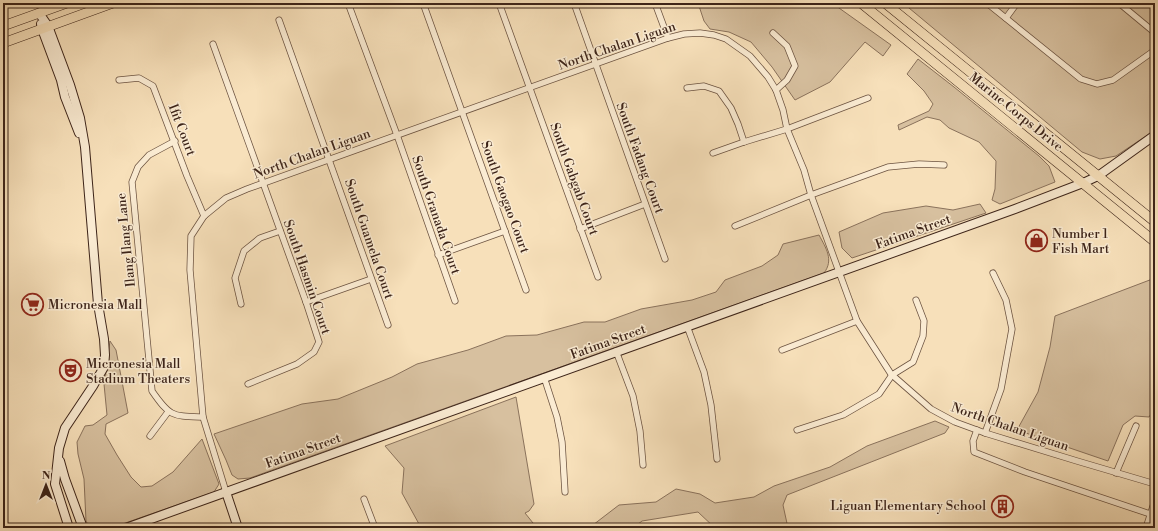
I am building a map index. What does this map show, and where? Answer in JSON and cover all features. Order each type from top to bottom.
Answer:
[{"type":"main road","points":[[3,26],[67,3]]},
{"type":"main road","points":[[3,43],[113,3]]},
{"type":"main road","name":"Marine Corps Drive","points":[[861,3],[1155,242]]},
{"type":"main road","points":[[885,3],[1155,222]]},
{"type":"main road","points":[[40,13],[65,97],[85,147],[98,304],[105,355],[104,367],[65,428],[58,456],[55,484],[69,528]]},
{"type":"main road","name":"Fatima Street","points":[[126,528],[1083,183],[1098,176],[1155,135]]},
{"type":"main road","points":[[58,456],[64,478],[83,528]]},
{"type":"main road","points":[[226,492],[238,528]]},
{"type":"street","name":"South Granada Court","points":[[348,3],[397,135],[454,301]]},
{"type":"street","name":"South Gaogao Court","points":[[424,3],[526,290]]},
{"type":"street","name":"South Gabgab Court","points":[[499,3],[598,277]]},
{"type":"street","name":"South Fadang Court","points":[[574,3],[665,259]]},
{"type":"street","points":[[655,3],[668,38]]},
{"type":"street","points":[[987,3],[1081,78],[1097,84],[1113,80],[1155,50]]},
{"type":"street","points":[[1006,18],[1017,3]]},
{"type":"street","points":[[1119,3],[1155,34]]},
{"type":"street","name":"South Guamela Court","points":[[279,20],[330,159],[388,325]]},
{"type":"street","points":[[773,32],[787,46],[795,66],[787,80],[776,90]]},
{"type":"street","name":"North Chalan Liguan","points":[[226,492],[203,418],[190,270],[191,236],[204,216],[226,198],[263,183],[668,38],[684,34],[714,35],[726,38],[750,56],[768,77],[776,90],[783,110],[787,129],[804,170],[811,195],[857,322],[892,375],[931,409],[955,422],[985,433],[1155,484]]},
{"type":"street","name":"South Hasmin Court","points":[[213,44],[319,342],[314,352],[297,364],[248,384]]},
{"type":"street","name":"Ifit Court","points":[[119,80],[139,78],[153,86],[187,176],[204,216]]},
{"type":"street","points":[[687,88],[704,86],[719,91],[731,108],[744,142]]},
{"type":"street","points":[[714,153],[787,129],[868,98]]},
{"type":"street","name":"Ilang Ilang Lane","points":[[168,412],[152,391],[132,182],[138,167],[149,155],[175,141]]},
{"type":"street","points":[[735,226],[811,195],[888,167],[919,164],[944,165]]},
{"type":"street","points":[[580,229],[646,204]]},
{"type":"street","points":[[241,304],[235,278],[244,251],[260,238],[280,231]]},
{"type":"street","points":[[438,255],[505,231]]},
{"type":"street","points":[[985,433],[1001,389],[1012,329],[1006,300],[993,273]]},
{"type":"street","points":[[306,302],[371,279]]},
{"type":"street","points":[[797,430],[843,415],[879,394],[892,375],[913,362],[923,336],[924,321],[916,300]]},
{"type":"street","points":[[782,350],[857,322]]},
{"type":"street","points":[[687,326],[704,372],[711,405],[717,459]]},
{"type":"street","points":[[616,351],[633,396],[640,431],[643,465]]},
{"type":"street","points":[[544,377],[557,416],[562,442],[565,492]]},
{"type":"street","points":[[150,436],[168,412],[179,416],[203,418]]},
{"type":"street","points":[[1116,473],[1136,426]]},
{"type":"street","points":[[977,430],[973,441],[974,452],[1025,472],[1150,514]]},
{"type":"street","points":[[364,499],[375,528]]},
{"type":"street","points":[[1146,528],[1155,500]]},
{"type":"shaded area","points":[[698,3],[832,3],[891,45],[883,56],[865,42],[830,82],[795,100],[772,67],[751,42],[729,32],[710,29],[704,21]]},
{"type":"shaded area","points":[[903,3],[1155,3],[1155,130],[1116,156],[1100,159],[1082,152]]},
{"type":"shaded area","points":[[918,59],[1039,156],[1049,166],[1055,182],[1000,204],[992,200],[995,189],[996,161],[979,142],[949,128],[940,120],[927,117],[899,130],[898,125],[929,111],[933,104],[924,91],[907,74]]},
{"type":"shaded area","points":[[980,204],[986,213],[852,258],[842,248],[839,232],[883,213],[926,206],[953,210]]},
{"type":"shaded area","points":[[819,235],[829,259],[824,273],[250,478],[238,479],[232,475],[214,434],[302,404],[338,399],[392,377],[417,364],[468,350],[506,336],[537,335],[584,322],[605,322],[641,309],[692,300],[716,292],[725,280],[762,266],[778,255],[783,244]]},
{"type":"shaded area","points":[[1155,278],[1155,408],[1149,417],[1135,416],[1123,425],[1108,461],[1017,430],[1038,392],[1050,347],[1055,316]]},
{"type":"shaded area","points":[[110,341],[116,350],[128,413],[106,424],[105,434],[131,477],[141,487],[152,486],[173,472],[202,439],[219,484],[214,492],[111,528],[90,528],[86,521],[84,479],[78,454],[77,442],[85,426],[93,425],[107,415],[104,384]]},
{"type":"shaded area","points":[[516,397],[534,504],[529,511],[525,513],[537,528],[419,528],[419,524],[402,493],[404,468],[385,446]]},
{"type":"shaded area","points":[[935,421],[949,427],[945,433],[787,495],[783,505],[788,528],[715,528],[698,512],[642,521],[633,528],[589,528],[619,505],[656,502],[676,489],[700,494],[715,503],[754,497],[774,486],[830,467],[867,446]]},
{"type":"place","name":"Number 1 Fish Mart","points":[[1037,241]]},
{"type":"place","name":"Micronesia Mall","points":[[33,305]]},
{"type":"place","name":"Micronesia Mall Stadium Theaters","points":[[70,371]]},
{"type":"place","name":"Liguan Elementary School","points":[[1002,506]]}]
